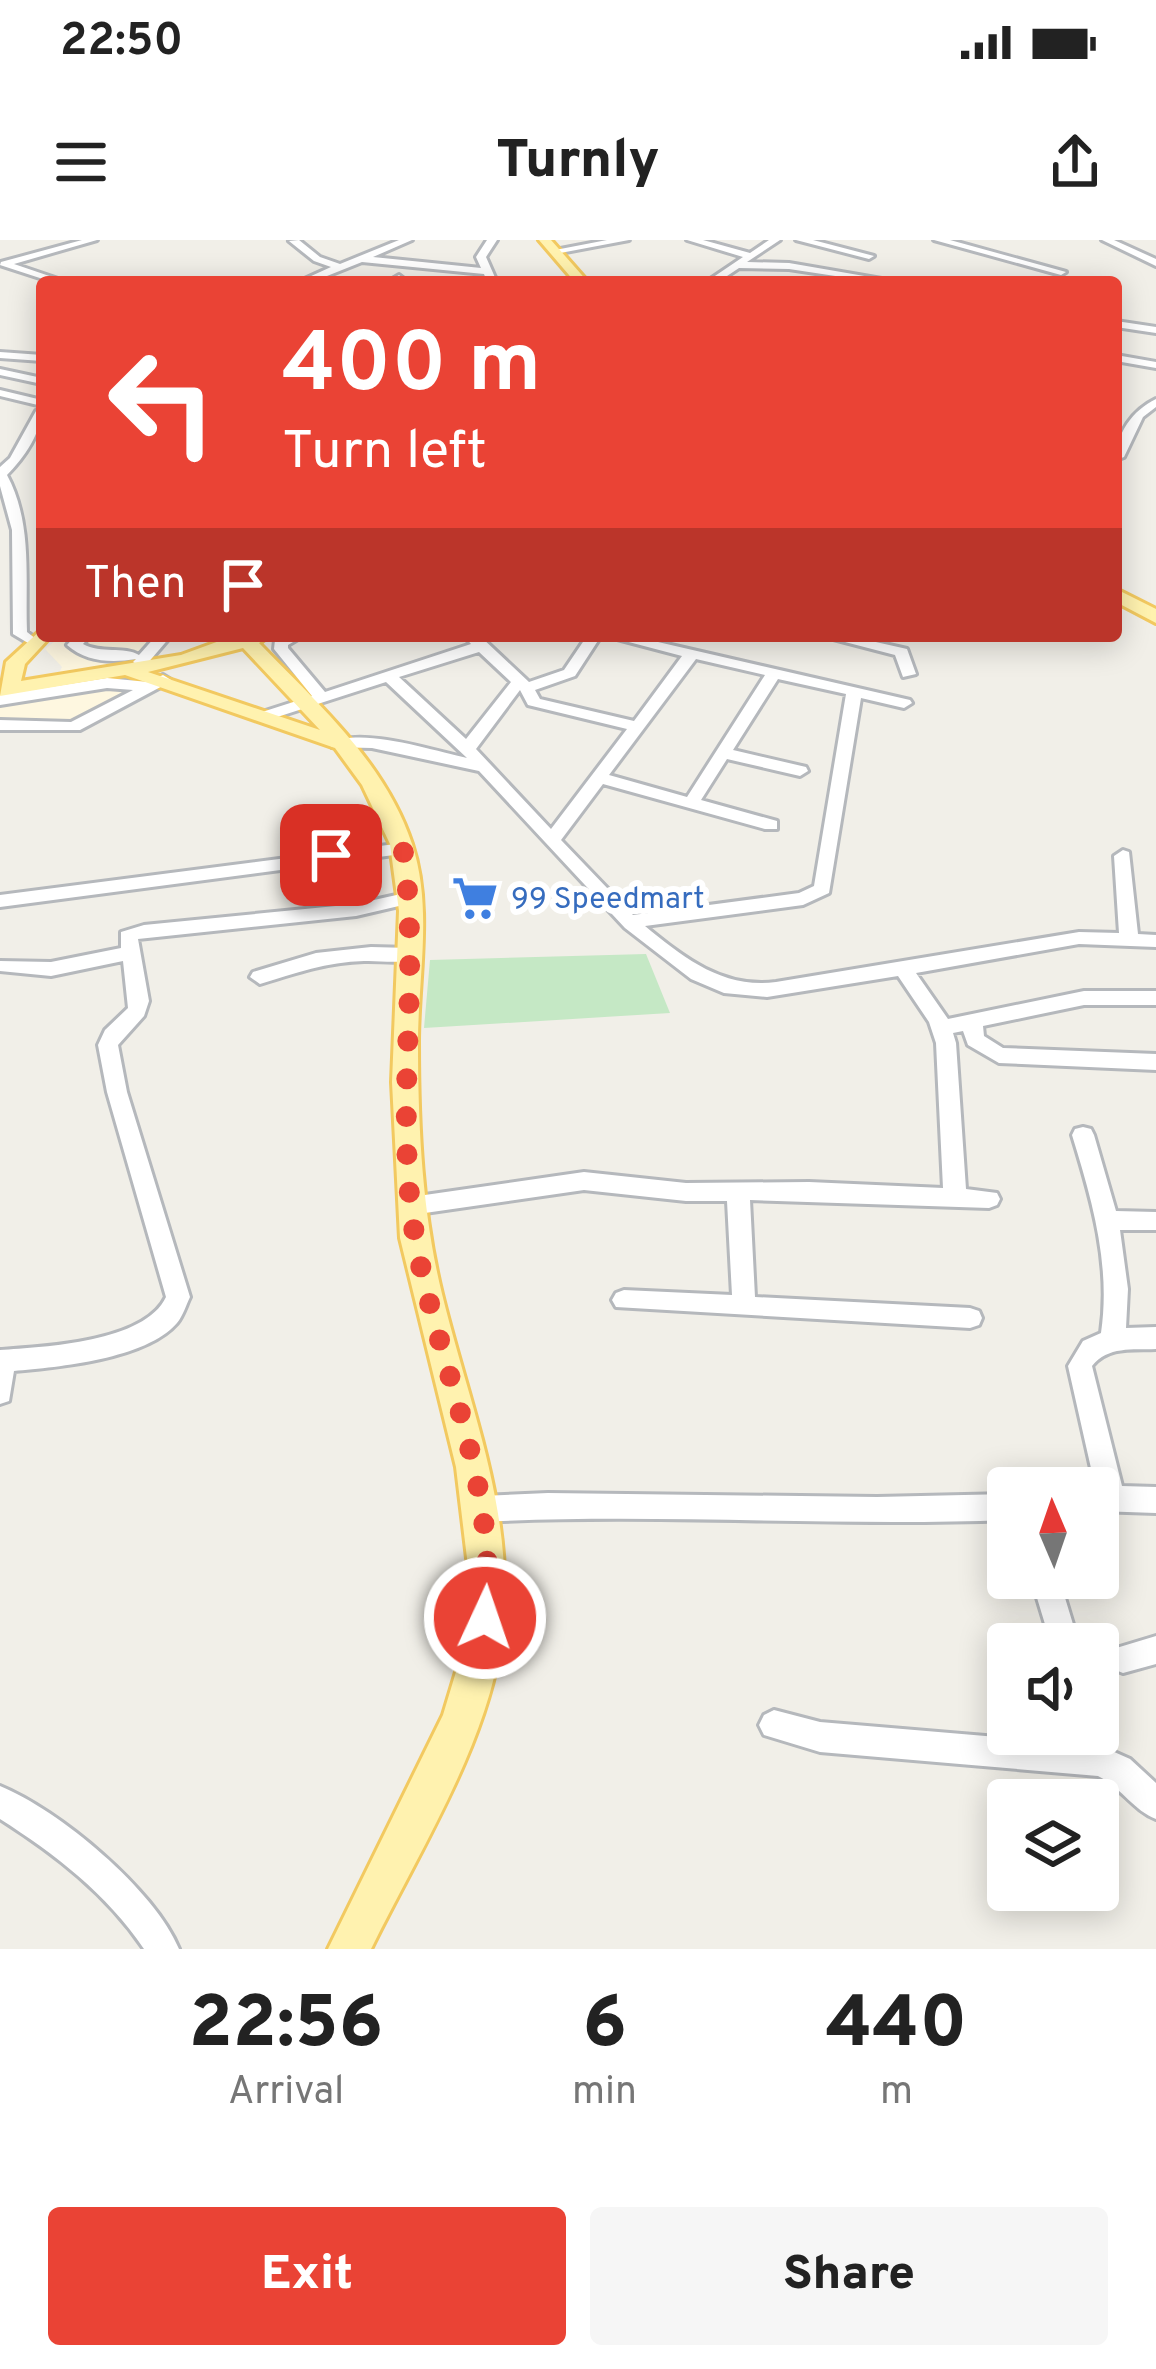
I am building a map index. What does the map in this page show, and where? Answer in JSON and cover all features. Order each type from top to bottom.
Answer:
[{"type":"main road","points":[[550,246],[577,276]]},
{"type":"main road","points":[[1122,597],[1156,617]]},
{"type":"main road","points":[[3,684],[50,650],[136,658],[227,642]]},
{"type":"main road","points":[[3,684],[184,660],[238,642]]},
{"type":"main road","points":[[254,642],[314,696],[338,744],[371,782],[403,849],[410,898],[405,1038],[411,1206],[482,1509],[488,1592],[473,1683],[349,1949]]},
{"type":"main road","points":[[3,684],[50,650]]},
{"type":"main road","points":[[113,672],[265,716],[338,744]]},
{"type":"street","points":[[2,263],[92,240]]},
{"type":"street","points":[[326,276],[407,240]]},
{"type":"street","points":[[488,276],[483,249],[492,240]]},
{"type":"street","points":[[550,246],[624,240]]},
{"type":"street","points":[[692,240],[792,258]]},
{"type":"street","points":[[721,276],[774,240],[831,254]]},
{"type":"street","points":[[801,240],[869,256]]},
{"type":"street","points":[[939,240],[1061,272]]},
{"type":"street","points":[[1106,240],[1156,263]]},
{"type":"street","points":[[293,241],[317,260],[342,268]]},
{"type":"street","points":[[363,259],[484,271]]},
{"type":"street","points":[[2,263],[43,276]]},
{"type":"street","points":[[738,265],[788,266],[854,276]]},
{"type":"street","points":[[1122,325],[1156,330]]},
{"type":"street","points":[[0,355],[36,358]]},
{"type":"street","points":[[1122,359],[1156,365]]},
{"type":"street","points":[[0,372],[36,379]]},
{"type":"street","points":[[0,393],[36,405]]},
{"type":"street","points":[[1130,428],[1156,402]]},
{"type":"street","points":[[36,419],[15,460],[0,474],[15,499],[22,578],[20,634],[50,650]]},
{"type":"street","points":[[0,582],[22,578]]},
{"type":"street","points":[[77,642],[74,645],[81,651],[136,658],[156,642]]},
{"type":"street","points":[[282,642],[281,649],[314,696]]},
{"type":"street","points":[[265,716],[465,642]]},
{"type":"street","points":[[314,696],[389,676],[466,642]]},
{"type":"street","points":[[476,642],[535,702],[636,726]]},
{"type":"street","points":[[466,750],[523,685],[570,673],[590,642]]},
{"type":"street","points":[[639,642],[904,703]]},
{"type":"street","points":[[856,642],[902,652],[908,674]]},
{"type":"street","points":[[552,840],[692,654]]},
{"type":"street","points":[[691,803],[774,674]]},
{"type":"street","points":[[389,676],[485,767],[633,922],[689,967],[736,990],[763,991],[1079,938],[1156,941]]},
{"type":"street","points":[[3,684],[157,684]]},
{"type":"street","points":[[0,725],[74,728],[157,684]]},
{"type":"street","points":[[633,922],[803,899],[823,889],[854,692]]},
{"type":"street","points":[[338,744],[372,743],[485,767]]},
{"type":"street","points":[[723,753],[800,771]]},
{"type":"street","points":[[600,778],[771,825]]},
{"type":"street","points":[[0,901],[403,849]]},
{"type":"street","points":[[1123,856],[1129,937]]},
{"type":"street","points":[[0,1393],[2,1361],[70,1354],[133,1337],[168,1319],[177,1308],[178,1297],[117,1092],[108,1045],[140,1001],[127,939],[137,932],[337,913],[410,898]]},
{"type":"street","points":[[4,965],[52,969],[128,953]]},
{"type":"street","points":[[260,977],[325,956],[410,955]]},
{"type":"street","points":[[903,969],[943,1036],[955,1196]]},
{"type":"street","points":[[943,1036],[972,1023],[1084,998],[1156,998]]},
{"type":"street","points":[[972,1023],[975,1040],[999,1055]]},
{"type":"street","points":[[943,1036],[999,1055],[1156,1062]]},
{"type":"street","points":[[1083,1136],[1108,1220],[1118,1288],[1112,1340]]},
{"type":"street","points":[[411,1206],[584,1181],[738,1193],[988,1198]]},
{"type":"street","points":[[738,1193],[744,1306]]},
{"type":"street","points":[[1108,1220],[1156,1221]]},
{"type":"street","points":[[624,1300],[970,1318]]},
{"type":"street","points":[[1098,1467],[1079,1366],[1084,1353],[1112,1340],[1156,1339]]},
{"type":"street","points":[[1119,1498],[1156,1500]]},
{"type":"street","points":[[482,1509],[583,1503],[887,1511],[987,1508]]},
{"type":"street","points":[[1123,1659],[1156,1650]]},
{"type":"street","points":[[775,1725],[820,1736],[987,1743]]},
{"type":"street","points":[[1104,1755],[1156,1804]]},
{"type":"street","points":[[0,1801],[72,1846],[119,1891],[163,1949]]},
{"type":"shaded area","points":[[54,642],[164,642],[132,678],[160,689],[75,731],[0,733],[0,695],[52,687],[62,667],[45,649]]},
{"type":"green space","points":[[646,954],[670,1013],[424,1028],[430,960]]},
{"type":"place","name":"99 Speedmart","points":[[475,898]]},
{"type":"route","points":[[331,855],[403,849],[411,925],[405,1038],[408,1183],[430,1302],[482,1509],[488,1552],[485,1618]]}]
